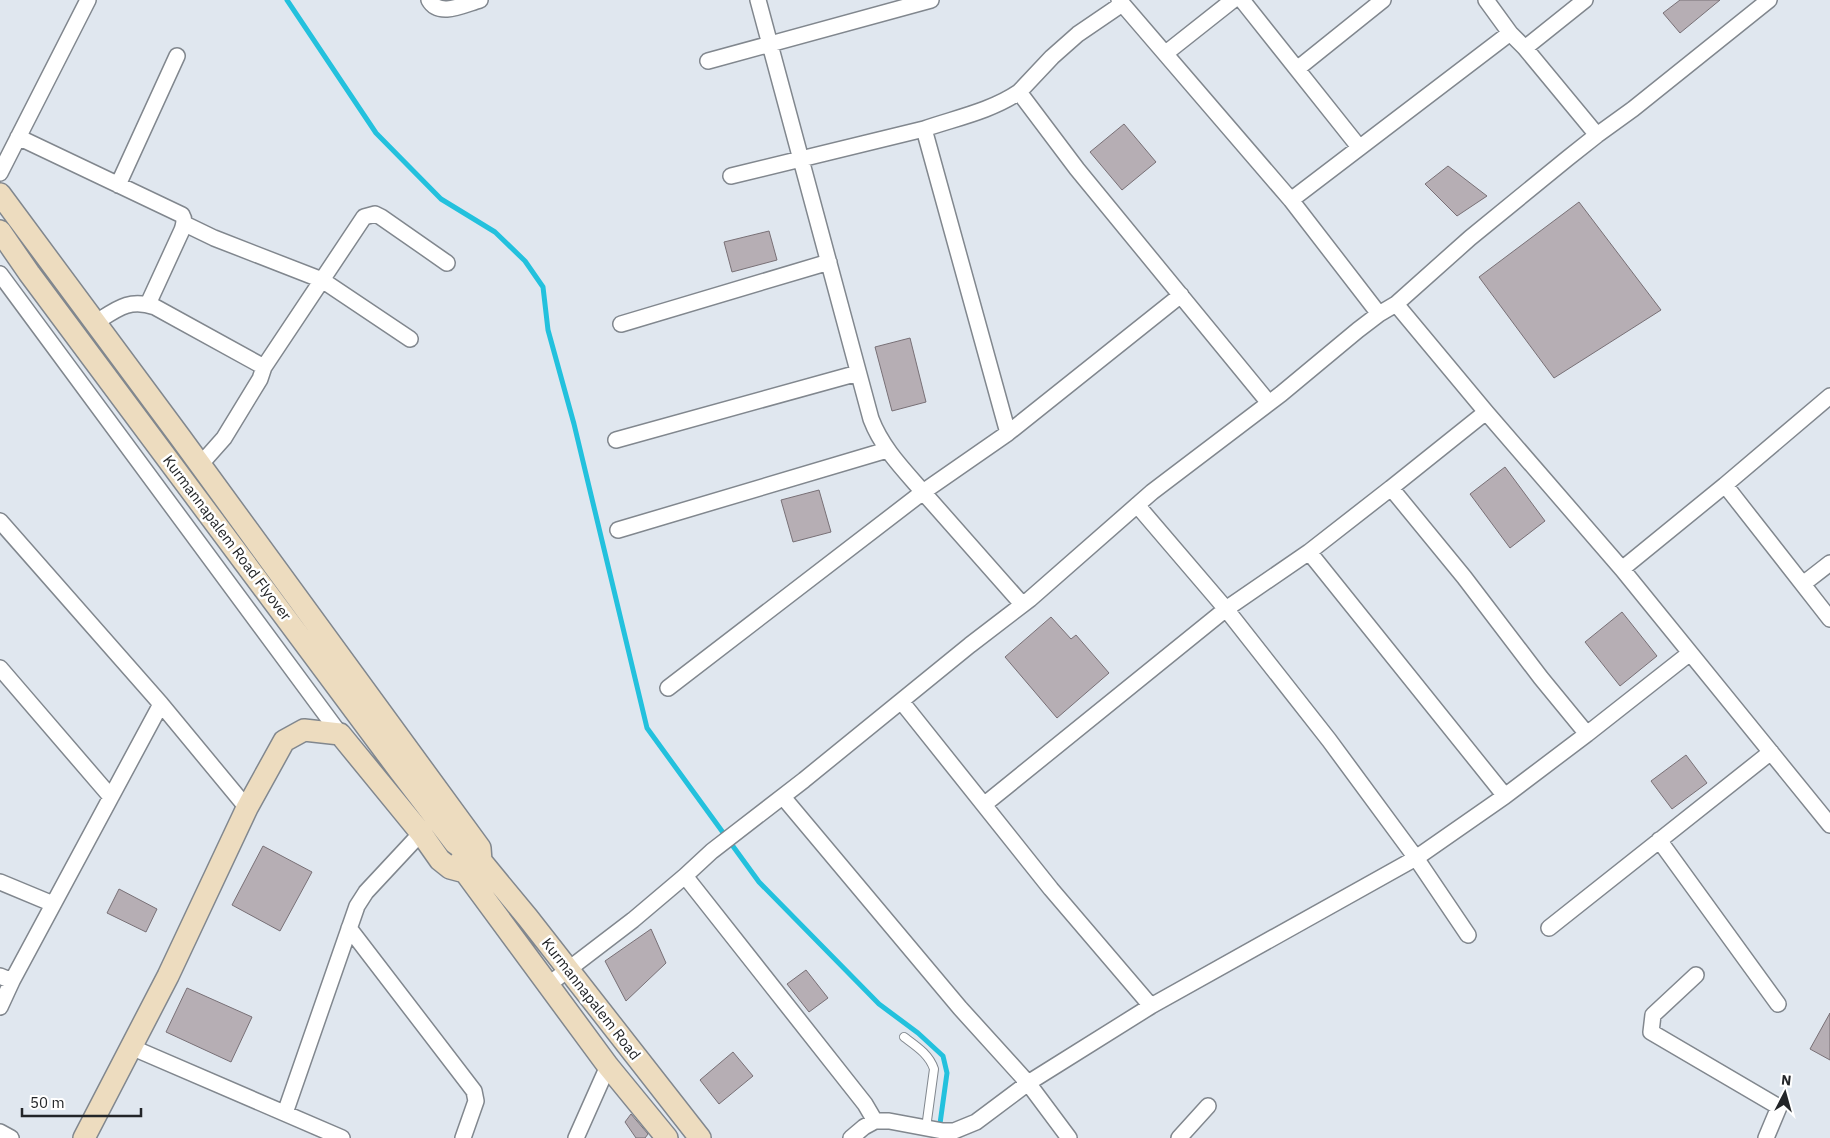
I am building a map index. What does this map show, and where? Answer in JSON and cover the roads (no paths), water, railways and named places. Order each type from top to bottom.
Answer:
[{"type":"street","points":[[0,173],[88,0]]},
{"type":"street","points":[[429,0],[432,5],[440,9],[450,9],[480,0]]},
{"type":"street","points":[[758,0],[858,373],[877,434],[886,450],[1022,604]]},
{"type":"street","points":[[708,61],[931,0]]},
{"type":"street","points":[[1166,53],[1233,0]]},
{"type":"street","points":[[1242,0],[1359,147]]},
{"type":"street","points":[[1297,68],[1383,0]]},
{"type":"street","points":[[1486,0],[1510,33],[1525,48],[1597,134]]},
{"type":"street","points":[[1525,48],[1585,0]]},
{"type":"street","points":[[548,985],[633,920],[712,851],[783,797],[1022,604],[1137,505],[1269,403],[1379,314],[1396,304],[1470,238],[1597,134],[1633,109],[1769,0]]},
{"type":"street","points":[[732,176],[924,129],[993,107],[1019,92],[1078,34],[1121,2],[1291,200],[1379,314]]},
{"type":"street","points":[[1291,200],[1510,33]]},
{"type":"street","points":[[118,186],[177,56]]},
{"type":"street","points":[[1019,92],[1077,169],[1269,403]]},
{"type":"street","points":[[924,129],[1008,433]]},
{"type":"street","points":[[18,137],[182,215],[184,224],[148,304]]},
{"type":"street","points":[[0,194],[480,848],[473,867],[450,868],[440,860],[421,833],[340,734],[0,274]]},
{"type":"street","points":[[200,465],[224,438],[260,379],[264,367],[364,217],[369,214],[381,216],[447,264]]},
{"type":"street","points":[[184,224],[214,238],[322,280],[410,339]]},
{"type":"street","name":"Kurmannapalem Road Flyover","points":[[0,231],[34,281],[473,867]]},
{"type":"street","points":[[621,324],[829,262]]},
{"type":"street","points":[[668,688],[923,492],[1008,433],[1181,295]]},
{"type":"street","points":[[95,323],[122,306],[131,303],[148,304],[264,367]]},
{"type":"street","points":[[1396,304],[1486,412],[1622,569],[1830,825]]},
{"type":"street","points":[[616,440],[858,373]]},
{"type":"street","points":[[1622,569],[1830,396]]},
{"type":"street","points":[[985,804],[1226,609],[1309,552],[1486,412]]},
{"type":"street","points":[[618,530],[886,450]]},
{"type":"street","points":[[1724,485],[1830,619]]},
{"type":"street","points":[[1391,488],[1464,577],[1541,678],[1587,734]]},
{"type":"street","points":[[1137,505],[1226,609],[1329,740],[1416,858],[1468,935]]},
{"type":"street","points":[[0,521],[161,704],[247,808]]},
{"type":"street","points":[[1309,552],[1506,796]]},
{"type":"street","points":[[1803,584],[1830,563]]},
{"type":"street","points":[[851,1138],[875,1121],[889,1121],[944,1132],[976,1122],[1028,1083],[1152,1006],[1416,858],[1506,796],[1690,653]]},
{"type":"street","points":[[0,668],[111,797]]},
{"type":"street","points":[[900,701],[985,804],[1051,889],[1152,1006]]},
{"type":"street","points":[[0,1007],[6,978],[53,904],[161,704]]},
{"type":"street","points":[[84,1138],[168,976],[247,808],[284,741],[304,730],[340,734]]},
{"type":"street","points":[[1549,928],[1771,752]]},
{"type":"street","points":[[783,797],[954,1000],[1028,1083],[1069,1138]]},
{"type":"street","points":[[284,1114],[357,906],[366,892],[421,833]]},
{"type":"street","points":[[1659,840],[1778,1004]]},
{"type":"street","name":"Kurmannapalem Road","points":[[473,867],[569,970],[700,1138]]},
{"type":"street","name":"Kurmannapalem Road","points":[[473,867],[548,985],[608,1066],[667,1138]]},
{"type":"street","points":[[685,876],[866,1104],[875,1121]]},
{"type":"street","points":[[0,882],[53,904]]},
{"type":"street","points":[[349,928],[474,1091],[476,1100],[463,1138]]},
{"type":"street","points":[[1696,975],[1653,1015],[1651,1032],[1779,1106],[1766,1138]]},
{"type":"street","points":[[130,1047],[342,1138]]},
{"type":"street","points":[[576,1138],[608,1066]]},
{"type":"street","points":[[1179,1138],[1208,1106]]},
{"type":"street","points":[[0,1132],[11,1138]]},
{"type":"lane","points":[[904,1037],[932,1061],[944,1132]]},
{"type":"waterway","points":[[287,0],[376,133],[441,199],[495,232],[525,261],[543,287],[548,330],[574,424],[647,728],[759,882],[879,1004],[918,1033],[943,1056],[947,1073],[938,1138]]}]
